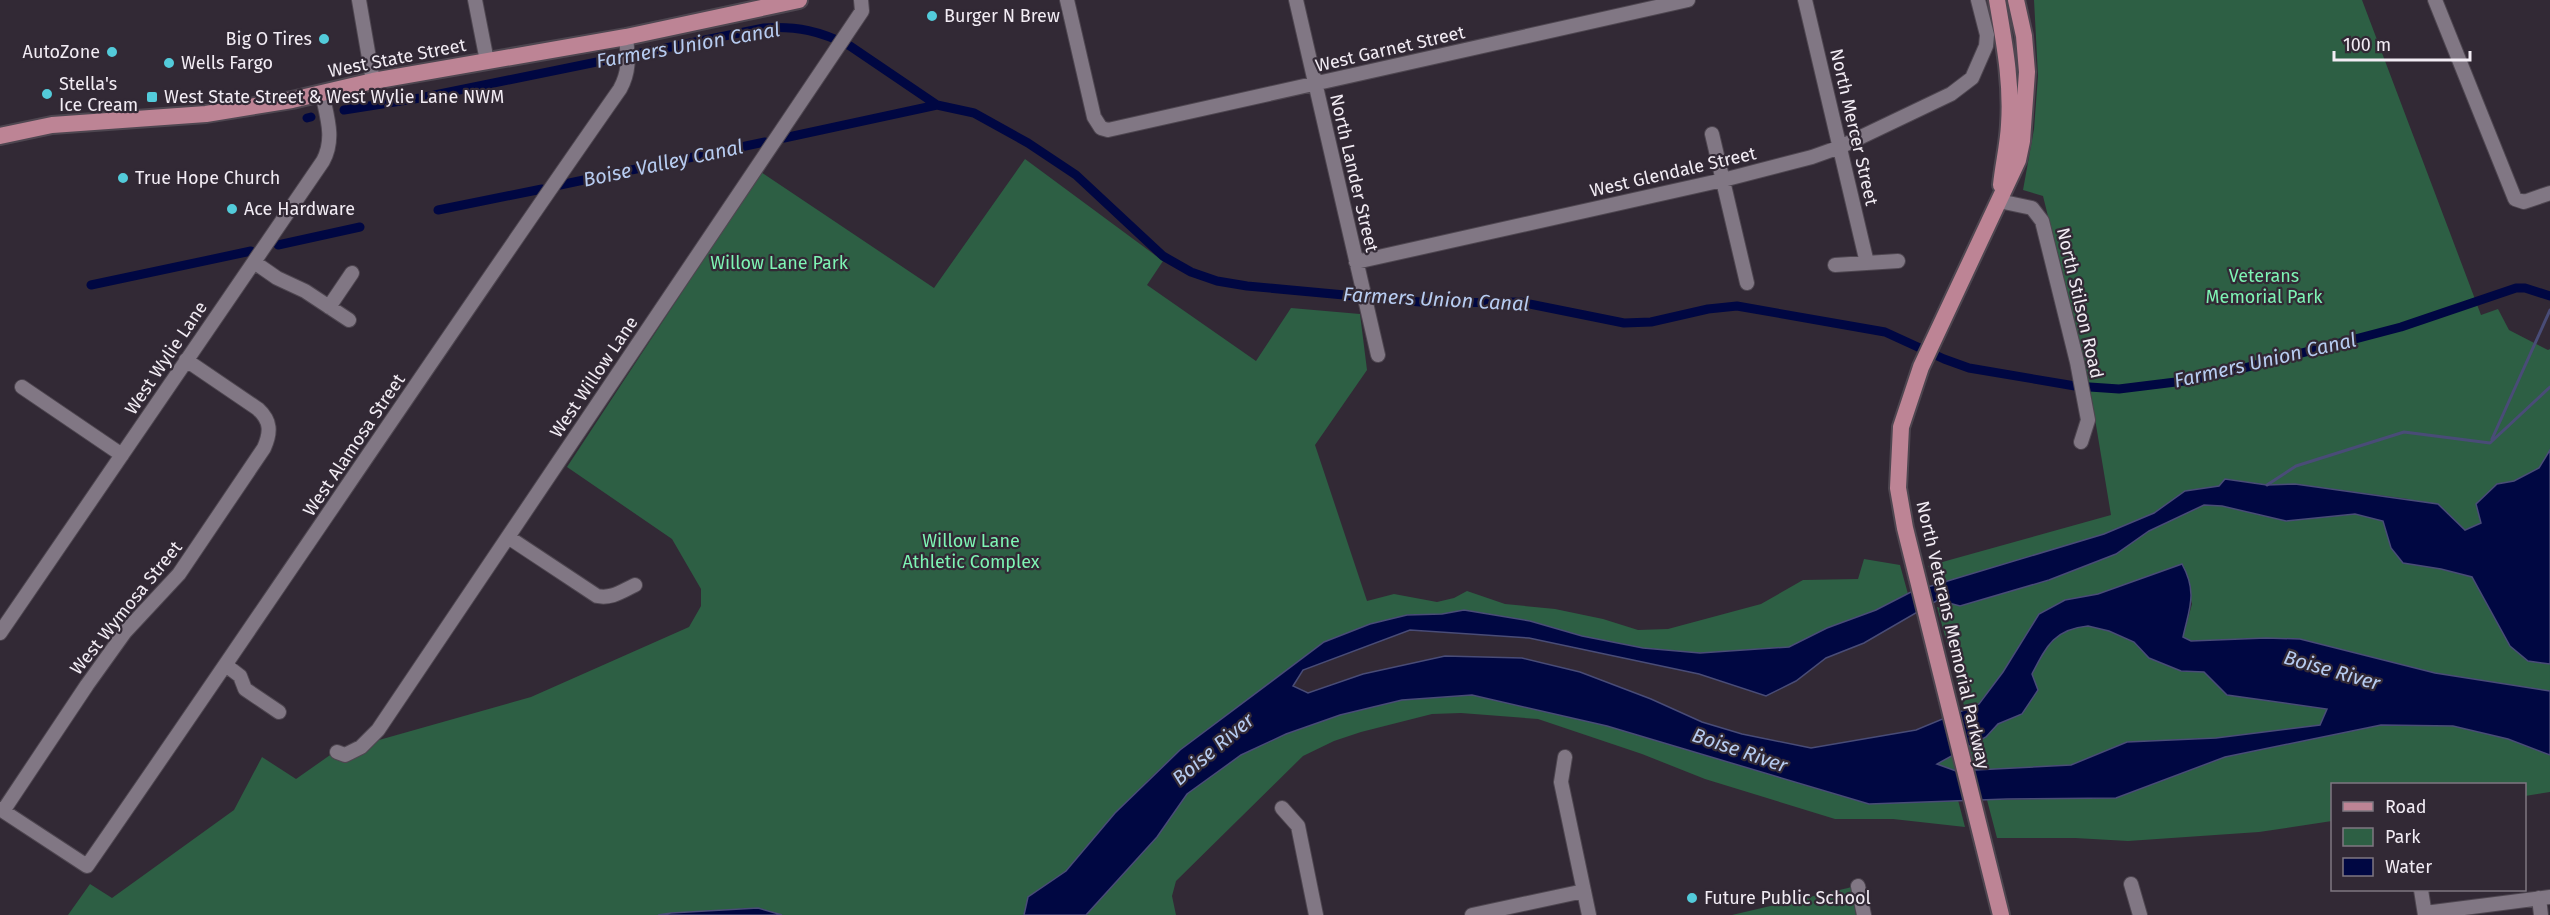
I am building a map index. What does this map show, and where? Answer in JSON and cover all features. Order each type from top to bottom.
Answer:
[{"type":"main road","name":"West State Street","points":[[0,136],[52,125],[206,114],[487,61],[628,50],[799,0]]},
{"type":"main road","name":"North Veterans Memorial Parkway","points":[[1997,0],[2007,55],[2010,89],[2008,138],[1999,201]]},
{"type":"main road","name":"North Veterans Memorial Parkway","points":[[2001,915],[1912,559],[1905,528],[1899,477],[1901,426],[1921,367],[2018,160],[2026,112],[2027,72],[2024,36],[2016,0]]},
{"type":"street","points":[[359,0],[373,81]]},
{"type":"street","points":[[475,0],[487,61]]},
{"type":"street","name":"West Willow Lane","points":[[337,752],[345,754],[361,747],[378,730],[862,11],[861,0]]},
{"type":"street","name":"West Garnet Street","points":[[1067,0],[1094,117],[1101,128],[1115,130],[1688,0]]},
{"type":"street","name":"North Lander Street","points":[[1296,0],[1378,355]]},
{"type":"street","name":"North Mercer Street","points":[[1805,0],[1867,263]]},
{"type":"street","name":"West Glendale Street","points":[[1356,262],[1723,180],[1812,158],[1840,147],[1950,94],[1972,78],[1986,46],[1987,35],[1978,0]]},
{"type":"street","points":[[2435,0],[2513,194],[2519,201],[2530,201],[2550,193]]},
{"type":"street","name":"West Alamosa Street","points":[[1,810],[87,866],[227,666],[528,220],[620,89],[627,76],[628,50]]},
{"type":"street","name":"West Wylie Lane","points":[[0,633],[329,149],[330,133],[322,93]]},
{"type":"street","points":[[1712,134],[1747,283]]},
{"type":"street","name":"North Stilson Road","points":[[1999,201],[2032,208],[2042,221],[2078,366],[2088,420],[2081,442]]},
{"type":"street","points":[[1835,265],[1898,261]]},
{"type":"street","points":[[254,262],[277,278],[305,291],[349,320]]},
{"type":"street","points":[[329,307],[352,273]]},
{"type":"street","name":"West Wymosa Street","points":[[1,810],[125,632],[190,559],[264,448],[269,436],[270,425],[266,416],[186,360]]},
{"type":"street","points":[[22,387],[122,455]]},
{"type":"street","points":[[508,537],[597,597],[614,596],[635,585]]},
{"type":"street","points":[[227,666],[240,676],[245,689],[279,712]]},
{"type":"street","points":[[1565,757],[1562,782],[1589,915]]},
{"type":"street","points":[[1282,808],[1298,826],[1316,915]]},
{"type":"street","points":[[2131,884],[2140,915]]},
{"type":"street","points":[[1858,886],[1864,915]]},
{"type":"street","points":[[1472,915],[1584,891]]},
{"type":"street","points":[[2421,891],[2425,914],[2545,898],[2541,915]]},
{"type":"green space","name":"Veterans Memorial Park","points":[[2034,0],[2362,0],[2481,315],[2498,309],[2509,330],[2550,349],[2550,691],[2435,673],[2300,639],[2191,641],[2183,637],[2192,604],[2182,564],[2098,594],[2065,600],[2039,614],[2003,672],[1979,703],[1965,709],[1937,607],[1944,607],[1938,600],[1960,606],[2116,554],[2149,531],[2204,505],[2222,506],[2286,521],[2355,514],[2383,521],[2390,541],[2408,499],[2295,484],[2267,485],[2225,479],[2219,486],[2185,491],[2154,513],[2104,534],[1942,593],[1928,566],[2111,515],[2089,383],[2043,196],[2023,190],[2034,129],[2038,76]]},
{"type":"green space","name":"Willow Lane Athletic Complex","points":[[1025,159],[1163,261],[1147,285],[1256,361],[1291,308],[1360,314],[1367,370],[1315,445],[1367,601],[1394,594],[1437,602],[1454,598],[1467,591],[1505,604],[1555,609],[1603,619],[1638,630],[1668,629],[1761,604],[1803,580],[1858,579],[1864,559],[1900,565],[1908,594],[1876,610],[1827,628],[1789,647],[1700,653],[1643,648],[1582,636],[1530,621],[1464,610],[1442,614],[1407,615],[1370,624],[1324,642],[1180,750],[1148,780],[1066,871],[1028,897],[1024,915],[782,915],[758,908],[658,915],[68,915],[90,884],[112,898],[234,810],[262,757],[296,779],[333,753],[531,697],[689,627],[701,606],[701,589],[672,539],[567,467],[761,172],[934,288]]},
{"type":"green space","points":[[2088,626],[2109,631],[2134,642],[2149,658],[2181,671],[2204,672],[2227,695],[2327,709],[2321,725],[2216,738],[2127,742],[2071,765],[1956,771],[1936,764],[1986,737],[1998,724],[2022,714],[2034,670],[2048,645],[2058,636],[2072,629]]},
{"type":"green space","points":[[1472,695],[1607,726],[1869,804],[1958,800],[1965,827],[1893,819],[1835,819],[1705,779],[1642,754],[1538,719],[1461,713],[1432,714],[1361,732],[1334,741],[1303,756],[1176,881],[1172,896],[1176,915],[1086,915],[1157,837],[1187,794],[1241,755],[1286,734],[1340,715],[1402,700]]},
{"type":"green space","points":[[2381,725],[2453,726],[2508,739],[2550,755],[2550,792],[2526,796],[2526,783],[2331,783],[2331,821],[2259,832],[2128,841],[1997,838],[1987,800],[2116,798],[2225,757]]},
{"type":"green space","points":[[1851,887],[1856,915],[1732,915],[1848,888]]},
{"type":"water","name":"Boise River","points":[[2550,450],[2550,664],[2528,661],[2510,646],[2472,577],[2403,563],[2391,548],[2383,521],[2355,514],[2286,521],[2222,506],[2204,505],[2149,531],[2116,554],[2049,580],[1960,606],[1938,600],[1864,643],[1826,658],[1796,681],[1766,696],[1699,674],[1529,638],[1410,630],[1303,670],[1293,686],[1308,693],[1363,674],[1445,656],[1522,658],[1580,672],[1651,699],[1702,722],[1742,734],[1811,748],[1916,730],[1979,704],[2003,672],[2039,614],[2065,600],[2098,594],[2182,564],[2191,592],[2190,609],[2183,637],[2191,641],[2300,639],[2435,673],[2550,691],[2550,755],[2508,739],[2453,726],[2381,725],[2225,757],[2116,798],[1869,804],[1607,726],[1472,695],[1402,700],[1340,715],[1286,734],[1241,755],[1187,794],[1157,837],[1086,915],[1024,915],[1028,897],[1066,871],[1115,813],[1180,750],[1324,642],[1370,624],[1407,615],[1442,614],[1464,610],[1530,621],[1582,636],[1643,648],[1700,653],[1789,647],[1827,628],[1876,610],[1911,592],[2104,534],[2154,513],[2185,491],[2219,486],[2225,479],[2267,485],[2295,484],[2438,504],[2465,530],[2481,523],[2476,504],[2497,484],[2514,481],[2539,468]],"holes":[[[2088,626],[2109,631],[2134,642],[2149,658],[2181,671],[2204,672],[2227,695],[2327,709],[2320,725],[2216,738],[2127,742],[2071,765],[1956,771],[1937,764],[1986,737],[1998,724],[2022,714],[2038,690],[2032,674],[2047,648],[2059,635]]]},
{"type":"water","points":[[758,908],[782,915],[658,915],[671,913]]},
{"type":"waterway","name":"Farmers Union Canal","points":[[344,110],[420,98],[764,28],[798,29],[819,33],[850,46],[937,105],[974,113],[1028,143],[1076,175],[1163,256],[1191,272],[1217,281],[1247,286],[1431,303],[1520,302],[1624,323],[1651,322],[1708,309],[1737,306],[1885,332],[1969,368],[2075,386],[2119,389],[2192,380],[2401,327],[2516,288],[2525,288],[2550,296]]},
{"type":"waterway","name":"Boise Valley Canal","points":[[784,138],[937,105]]},
{"type":"waterway","name":"Farmers Union Canal","points":[[307,118],[311,117]]},
{"type":"waterway","name":"Boise Valley Canal","points":[[560,185],[765,142]]},
{"type":"waterway","name":"Boise Valley Canal","points":[[438,210],[542,189]]},
{"type":"waterway","name":"Boise Valley Canal","points":[[278,245],[360,227]]},
{"type":"waterway","name":"Boise Valley Canal","points":[[91,285],[251,251]]},
{"type":"waterway","points":[[2492,439],[2550,310]]},
{"type":"waterway","points":[[2267,485],[2296,466],[2404,432],[2490,443],[2550,387]]},
{"type":"place","name":"Burger N Brew","points":[[932,16]]},
{"type":"place","name":"Big O Tires","points":[[324,39]]},
{"type":"place","name":"AutoZone","points":[[112,52]]},
{"type":"place","name":"Wells Fargo","points":[[169,63]]},
{"type":"place","name":"Stella's Ice Cream","points":[[47,94]]},
{"type":"place","name":"West State Street & West Wylie Lane NWM","points":[[152,97]]},
{"type":"place","name":"True Hope Church","points":[[123,178]]},
{"type":"place","name":"Ace Hardware","points":[[232,209]]},
{"type":"place","name":"Future Public School","points":[[1692,898]]},
{"type":"park label","name":"Willow Lane Park","points":[[779,263]]}]
